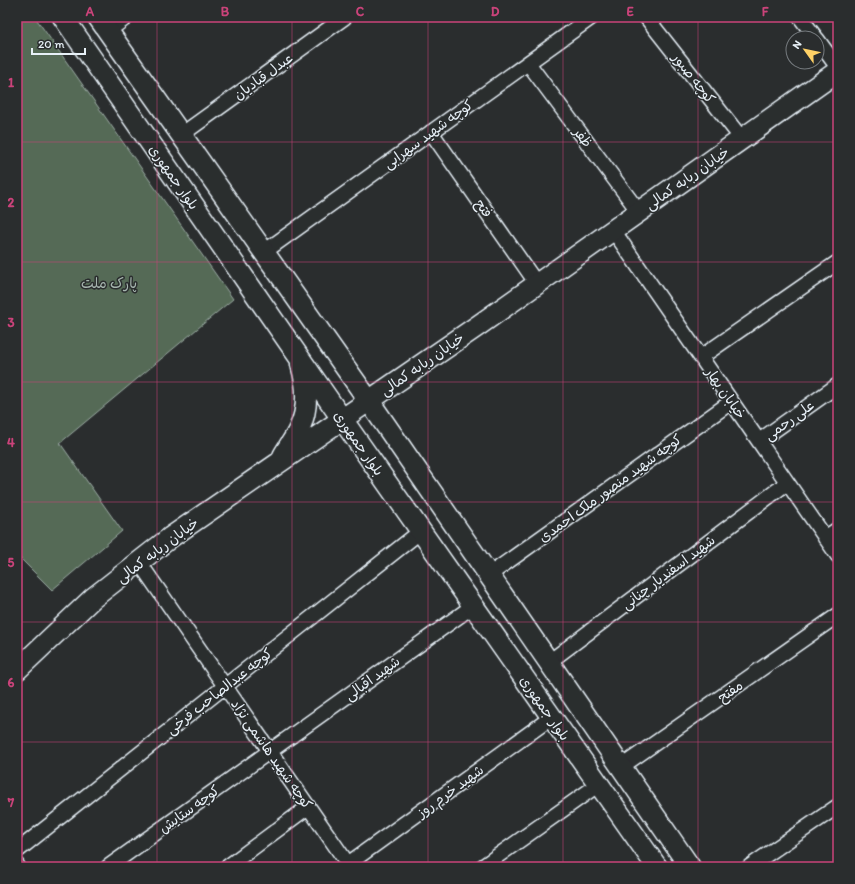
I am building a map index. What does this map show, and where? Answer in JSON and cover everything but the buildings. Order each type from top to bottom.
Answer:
[{"type":"street","name":"بلوار جمهوری","points":[[63,17],[342,419],[657,867]]},
{"type":"street","points":[[103,24],[127,17]]},
{"type":"street","name":"عبدل قبادیان","points":[[181,135],[345,17]]},
{"type":"street","name":"کوچه شهید سهرابی","points":[[264,252],[592,17]]},
{"type":"street","name":"کوچه صبور","points":[[646,17],[742,139]]},
{"type":"street","points":[[800,17],[809,30]]},
{"type":"street","name":"بلوار جمهوری","points":[[103,24],[369,400],[690,867]]},
{"type":"street","points":[[825,51],[838,68]]},
{"type":"street","name":"ظفر","points":[[528,63],[639,212]]},
{"type":"street","name":"خیابان ربابه کمالی","points":[[17,670],[93,598],[171,537],[537,284],[838,71]]},
{"type":"street","name":"فتح","points":[[431,132],[537,284]]},
{"type":"street","name":"خیابان بهار","points":[[613,230],[838,556]]},
{"type":"street","points":[[701,357],[838,262]]},
{"type":"street","points":[[279,463],[300,428],[306,407],[305,379],[298,355]]},
{"type":"street","name":"علی رحمی","points":[[759,441],[838,384]]},
{"type":"street","name":"کوچه شهید منصور ملک احمدی","points":[[489,575],[731,402]]},
{"type":"street","name":"شهید اسفندیار چنانی","points":[[549,662],[787,483]]},
{"type":"street","points":[[825,538],[838,529]]},
{"type":"street","name":"کوچه عبدالصاحب فرخی","points":[[17,851],[421,531]]},
{"type":"street","name":"کوچه شهید هاشمی نژاد","points":[[139,562],[349,866]]},
{"type":"street","name":"شهید اقبالی","points":[[270,751],[473,606]]},
{"type":"street","name":"مفتح","points":[[621,768],[838,615]]},
{"type":"street","name":"شهید خرم روز","points":[[349,866],[552,717]]},
{"type":"street","name":"کوچه ستایش","points":[[108,867],[270,751]]},
{"type":"street","points":[[482,867],[599,784]]},
{"type":"street","points":[[749,867],[838,806]]},
{"type":"street","points":[[227,867],[308,807]]},
{"type":"green space","name":"پارک ملت","points":[[17,17],[35,17],[233,299],[60,443],[122,531],[52,590],[17,555]]}]
